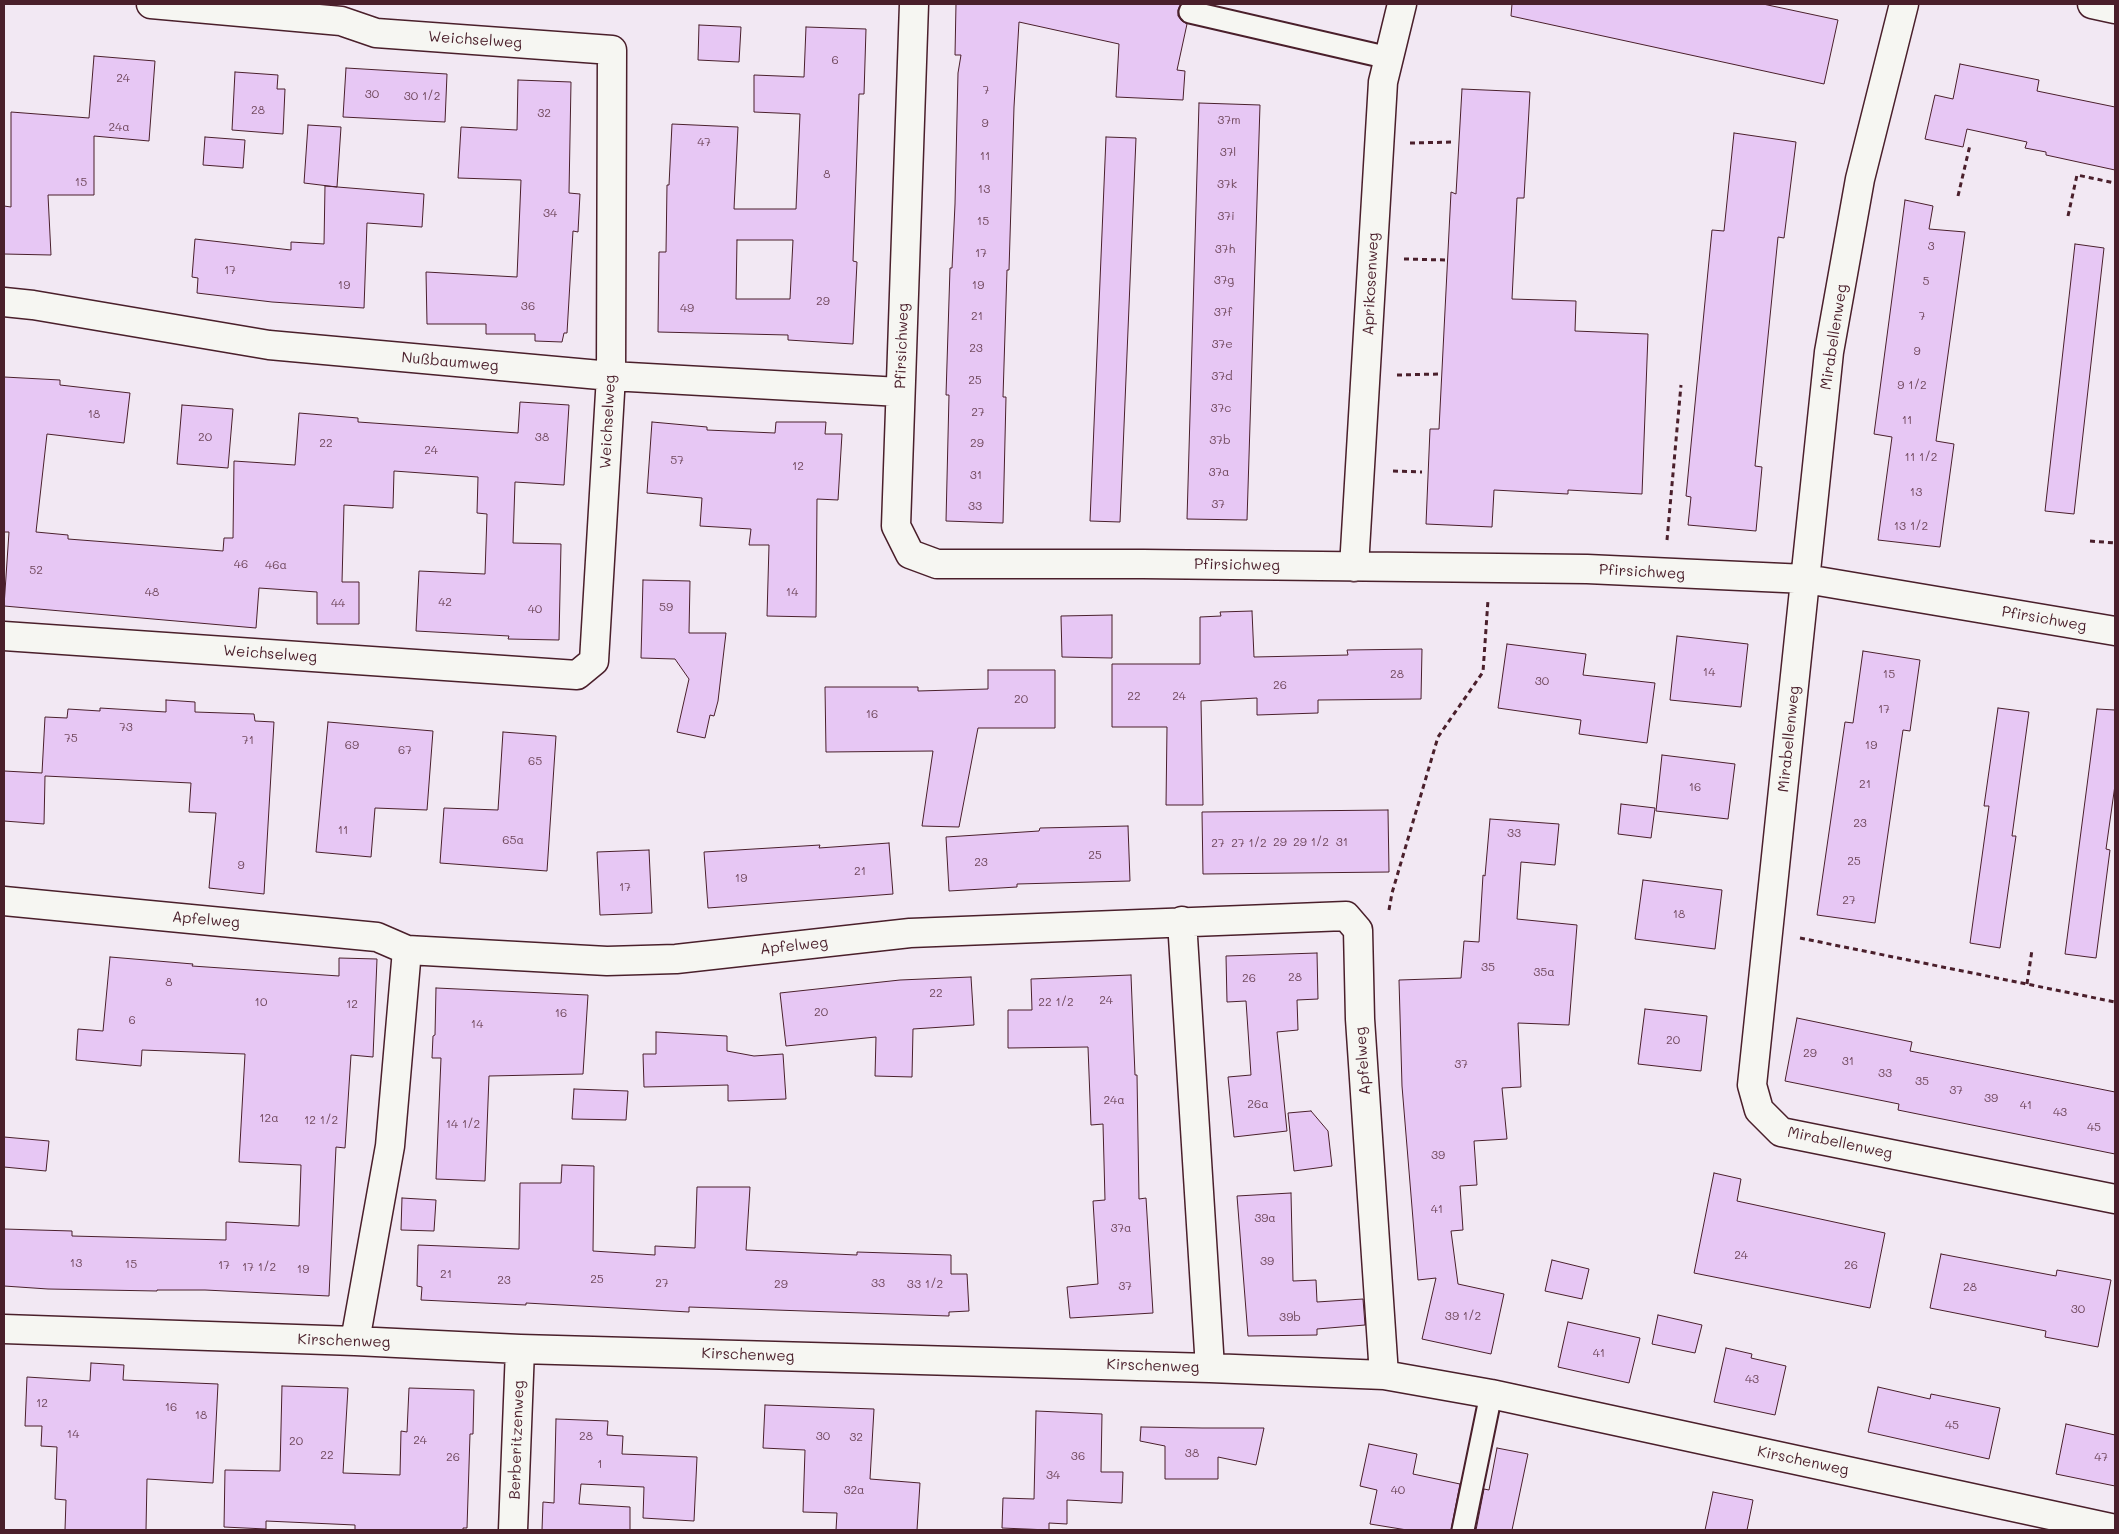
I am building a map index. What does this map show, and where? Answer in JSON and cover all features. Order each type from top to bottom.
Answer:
[{"type":"street","name":"Weichselweg","points":[[4,636],[577,675],[594,662],[611,376],[612,50],[376,33],[341,21],[151,4]]},
{"type":"street","name":"Pfirsichweg","points":[[914,4],[896,526],[910,554],[937,564],[1587,569],[1806,580],[2115,631]]},
{"type":"street","name":"Aprikosenweg","points":[[1354,567],[1383,82],[1402,4]]},
{"type":"street","name":"Mirabellenweg","points":[[1904,4],[1860,179],[1831,343],[1752,1085],[1759,1110],[1781,1132],[2115,1199]]},
{"type":"street","points":[[2092,4],[2115,8]]},
{"type":"street","name":"Nußbaumweg","points":[[4,302],[33,305],[268,345],[611,376],[900,392]]},
{"type":"street","name":"Apfelweg","points":[[4,901],[377,937],[406,950],[607,961],[656,959],[910,933],[1346,916],[1358,930],[1360,1019],[1384,1375]]},
{"type":"street","points":[[1182,921],[1210,1368]]},
{"type":"street","points":[[355,1341],[390,1146],[406,950]]},
{"type":"street","name":"Kirschenweg","points":[[4,1329],[355,1341],[520,1349],[1210,1368],[1384,1375],[1492,1394],[2115,1529]]},
{"type":"street","name":"Berberitzenweg","points":[[513,1530],[520,1349]]},
{"type":"lane","points":[[1190,12],[1389,58]]},
{"type":"lane","points":[[1463,1530],[1492,1394]]},
{"type":"path","points":[[1380,143],[1455,142]]},
{"type":"path","points":[[1958,196],[1970,145]]},
{"type":"path","points":[[2068,216],[2077,175],[2115,183]]},
{"type":"path","points":[[1373,258],[1446,260]]},
{"type":"path","points":[[1366,375],[1439,374]]},
{"type":"path","points":[[1664,573],[1681,385]]},
{"type":"path","points":[[2090,541],[2115,543]]},
{"type":"path","points":[[1390,910],[1392,893],[1438,737],[1483,672],[1491,568]]},
{"type":"path","points":[[1769,932],[2115,1002]]},
{"type":"path","points":[[2026,984],[2032,950]]},
{"type":"building","points":[[956,4],[1181,4],[1178,16],[1187,24],[1177,70],[1185,71],[1183,100],[1116,97],[1119,44],[1019,22],[1014,107],[1009,270],[1007,270],[1003,397],[1006,397],[1003,523],[946,521],[949,395],[946,395],[950,268],[952,268],[955,204],[958,73],[961,55],[955,55]]},
{"type":"building","points":[[1512,4],[1763,4],[1838,20],[1824,84],[1511,16]]},
{"type":"building","points":[[699,25],[741,27],[739,62],[698,60]]},
{"type":"building","points":[[806,27],[866,29],[864,94],[859,94],[853,261],[857,262],[853,344],[788,340],[788,335],[658,332],[659,252],[666,252],[667,185],[669,185],[672,124],[738,127],[734,209],[796,209],[800,114],[754,112],[754,75],[804,77]],"holes":[[[737,240],[793,240],[790,299],[736,299]]]},
{"type":"building","points":[[94,56],[155,61],[149,141],[94,136],[94,195],[48,195],[51,255],[4,254],[4,206],[11,207],[11,112],[89,118]]},
{"type":"building","points":[[1960,64],[2039,80],[2037,91],[2115,107],[2115,170],[2046,155],[2046,152],[2025,148],[2027,142],[1967,129],[1963,147],[1925,139],[1935,95],[1953,99]]},
{"type":"building","points":[[346,68],[447,74],[445,122],[343,117]]},
{"type":"building","points":[[235,72],[278,75],[277,89],[285,89],[283,134],[232,130]]},
{"type":"building","points":[[518,80],[571,82],[569,193],[580,194],[578,232],[573,231],[567,333],[564,333],[562,342],[535,341],[535,334],[486,334],[486,324],[427,324],[426,272],[517,277],[521,180],[458,178],[461,127],[517,130]]},
{"type":"building","points":[[1462,89],[1530,92],[1524,198],[1517,198],[1512,299],[1576,301],[1575,331],[1648,334],[1642,494],[1568,490],[1568,494],[1494,490],[1492,527],[1426,524],[1430,429],[1439,429],[1451,192],[1456,194]]},
{"type":"building","points":[[1199,103],[1260,105],[1247,520],[1187,519]]},
{"type":"building","points":[[308,125],[341,127],[337,187],[304,183]]},
{"type":"building","points":[[1734,133],[1796,142],[1784,238],[1778,237],[1755,466],[1762,467],[1756,531],[1688,525],[1691,497],[1686,496],[1712,230],[1724,231]]},
{"type":"building","points":[[205,137],[245,140],[243,168],[203,165]]},
{"type":"building","points":[[1106,137],[1136,138],[1120,522],[1090,521]]},
{"type":"building","points":[[325,186],[424,194],[422,227],[367,223],[364,308],[272,302],[197,293],[198,278],[192,277],[195,239],[291,250],[291,242],[324,244]]},
{"type":"building","points":[[1905,200],[1933,206],[1929,229],[1965,232],[1936,441],[1954,444],[1940,547],[1878,540],[1892,437],[1874,434]]},
{"type":"building","points":[[2075,244],[2104,248],[2074,514],[2045,511]]},
{"type":"building","points":[[4,377],[60,380],[60,385],[130,393],[124,443],[47,434],[36,532],[68,535],[68,539],[223,551],[224,538],[233,538],[234,461],[295,465],[299,413],[358,418],[358,422],[518,433],[520,402],[569,405],[564,485],[515,482],[513,543],[561,544],[559,640],[508,639],[509,636],[416,631],[419,571],[485,574],[487,514],[477,513],[478,477],[394,471],[393,508],[344,505],[342,582],[359,582],[359,624],[317,624],[317,592],[259,588],[256,628],[4,606],[9,532],[4,532]]},
{"type":"building","points":[[182,405],[233,409],[228,468],[177,464]]},
{"type":"building","points":[[652,422],[707,427],[707,430],[775,433],[776,422],[826,422],[825,434],[842,434],[838,500],[817,499],[816,617],[767,616],[769,545],[749,545],[751,529],[700,526],[702,498],[647,493]]},
{"type":"building","points":[[643,580],[690,581],[689,633],[726,633],[718,701],[714,716],[710,715],[705,738],[677,732],[689,679],[675,659],[641,658]]},
{"type":"building","points":[[1252,611],[1254,657],[1348,655],[1347,650],[1422,649],[1421,699],[1318,700],[1318,713],[1257,715],[1257,698],[1201,701],[1203,805],[1166,805],[1167,727],[1112,727],[1112,664],[1200,664],[1200,617],[1221,616],[1220,612]]},
{"type":"building","points":[[1112,615],[1112,658],[1062,657],[1061,616]]},
{"type":"building","points":[[1677,636],[1748,644],[1741,707],[1670,700]]},
{"type":"building","points":[[1507,644],[1586,654],[1583,675],[1655,683],[1647,743],[1579,734],[1581,720],[1498,708]]},
{"type":"building","points":[[1863,651],[1920,660],[1910,731],[1903,730],[1875,923],[1817,915],[1845,722],[1853,723]]},
{"type":"building","points":[[988,670],[1055,670],[1055,728],[978,728],[959,827],[922,826],[933,751],[826,752],[825,687],[918,687],[918,691],[988,689]]},
{"type":"building","points":[[166,700],[195,702],[195,712],[254,714],[255,721],[274,722],[264,894],[209,888],[216,813],[189,812],[191,783],[45,776],[44,824],[4,821],[4,771],[42,773],[45,717],[67,718],[68,709],[100,711],[100,708],[166,712]]},
{"type":"building","points":[[1998,708],[2029,712],[2012,836],[2016,836],[2000,948],[1970,943],[1989,806],[1984,806]]},
{"type":"building","points":[[2097,709],[2115,710],[2115,785],[2106,849],[2110,850],[2096,958],[2065,954]]},
{"type":"building","points":[[328,722],[433,731],[427,810],[375,808],[371,857],[316,852]]},
{"type":"building","points":[[503,732],[556,736],[547,871],[440,863],[444,808],[498,810]]},
{"type":"building","points":[[1662,755],[1735,764],[1728,819],[1656,811]]},
{"type":"building","points":[[1621,804],[1655,808],[1651,838],[1618,834]]},
{"type":"building","points":[[1388,810],[1389,872],[1203,874],[1202,812]]},
{"type":"building","points":[[1490,819],[1559,824],[1555,865],[1521,862],[1517,919],[1577,925],[1569,1025],[1518,1023],[1521,1087],[1502,1088],[1507,1139],[1474,1141],[1477,1185],[1460,1186],[1463,1230],[1451,1231],[1458,1284],[1504,1294],[1491,1354],[1422,1339],[1436,1278],[1418,1280],[1402,1086],[1399,980],[1461,978],[1464,941],[1479,942],[1483,875],[1485,876]]},
{"type":"building","points":[[1128,826],[1130,881],[1017,884],[1017,887],[949,891],[946,837],[1039,831],[1040,828]]},
{"type":"building","points":[[889,843],[893,894],[708,908],[704,852],[820,845],[819,848]]},
{"type":"building","points":[[649,850],[652,913],[600,915],[597,852]]},
{"type":"building","points":[[1643,880],[1722,890],[1715,949],[1635,939]]},
{"type":"building","points":[[1317,953],[1318,999],[1297,1000],[1298,1030],[1277,1032],[1287,1131],[1234,1137],[1228,1077],[1251,1075],[1246,1001],[1227,1002],[1226,956]]},
{"type":"building","points":[[110,957],[193,964],[192,966],[339,976],[339,958],[377,959],[373,1057],[351,1055],[345,1148],[336,1147],[329,1296],[205,1290],[48,1289],[4,1286],[4,1229],[72,1231],[72,1236],[226,1240],[226,1222],[299,1226],[301,1165],[239,1162],[245,1054],[142,1050],[141,1066],[76,1060],[78,1029],[103,1031]]},
{"type":"building","points":[[1131,975],[1135,1075],[1137,1075],[1139,1199],[1146,1198],[1153,1313],[1070,1318],[1067,1287],[1098,1284],[1093,1201],[1105,1200],[1103,1124],[1091,1125],[1088,1047],[1008,1048],[1008,1010],[1032,1010],[1031,979]]},
{"type":"building","points":[[971,977],[974,1025],[913,1029],[912,1077],[875,1076],[876,1037],[786,1046],[780,993],[900,980]]},
{"type":"building","points":[[436,988],[588,995],[583,1074],[489,1076],[485,1181],[436,1179],[441,1058],[432,1058],[433,1036],[435,1035]]},
{"type":"building","points":[[1645,1009],[1707,1016],[1701,1071],[1638,1064]]},
{"type":"building","points":[[1797,1018],[1912,1042],[1910,1051],[2115,1092],[2115,1154],[1898,1110],[1899,1104],[1785,1081]]},
{"type":"building","points":[[656,1032],[727,1036],[727,1051],[754,1056],[783,1054],[786,1099],[728,1101],[728,1085],[644,1087],[643,1054],[656,1054]]},
{"type":"building","points":[[574,1089],[628,1091],[626,1120],[572,1119]]},
{"type":"building","points":[[1311,1111],[1328,1131],[1332,1166],[1294,1171],[1288,1113]]},
{"type":"building","points":[[4,1137],[49,1141],[46,1171],[4,1167]]},
{"type":"building","points":[[562,1165],[594,1166],[593,1251],[655,1255],[655,1246],[695,1248],[697,1187],[750,1187],[746,1250],[857,1255],[857,1252],[951,1255],[951,1274],[967,1274],[969,1311],[949,1312],[949,1316],[689,1307],[689,1312],[526,1303],[526,1305],[421,1300],[422,1287],[417,1286],[418,1245],[519,1249],[520,1183],[561,1183]]},
{"type":"building","points":[[1714,1173],[1741,1179],[1737,1201],[1885,1233],[1870,1308],[1694,1273]]},
{"type":"building","points":[[1291,1193],[1293,1281],[1316,1280],[1317,1302],[1363,1299],[1365,1325],[1317,1329],[1317,1335],[1248,1336],[1237,1196]]},
{"type":"building","points":[[402,1198],[436,1200],[434,1231],[401,1230]]},
{"type":"building","points":[[1941,1254],[2056,1276],[2057,1270],[2111,1280],[2098,1347],[2045,1337],[2046,1331],[1930,1308]]},
{"type":"building","points":[[1552,1260],[1589,1269],[1582,1299],[1545,1291]]},
{"type":"building","points":[[1658,1315],[1702,1325],[1695,1353],[1652,1344]]},
{"type":"building","points":[[1568,1322],[1640,1338],[1629,1383],[1558,1367]]},
{"type":"building","points":[[1726,1348],[1752,1354],[1751,1358],[1786,1366],[1775,1415],[1714,1402]]},
{"type":"building","points":[[91,1363],[124,1365],[123,1380],[218,1384],[213,1483],[147,1479],[146,1530],[65,1530],[66,1500],[55,1499],[57,1447],[41,1446],[42,1426],[25,1426],[27,1377],[90,1381]]},
{"type":"building","points":[[282,1386],[348,1388],[343,1473],[400,1475],[401,1431],[407,1432],[409,1388],[474,1390],[473,1434],[470,1434],[467,1528],[463,1528],[463,1530],[355,1530],[355,1525],[266,1521],[266,1529],[224,1527],[225,1470],[280,1471]]},
{"type":"building","points":[[1878,1387],[1930,1399],[1931,1394],[2000,1408],[1989,1459],[1868,1432]]},
{"type":"building","points":[[765,1405],[874,1409],[870,1479],[920,1483],[917,1530],[836,1530],[837,1513],[803,1512],[805,1450],[763,1448]]},
{"type":"building","points":[[1036,1411],[1102,1414],[1101,1472],[1123,1472],[1122,1503],[1067,1500],[1067,1524],[1049,1523],[1049,1530],[1002,1528],[1003,1498],[1034,1499]]},
{"type":"building","points":[[556,1419],[608,1421],[607,1435],[623,1436],[622,1454],[697,1457],[694,1521],[643,1518],[644,1487],[581,1484],[579,1504],[630,1507],[630,1530],[542,1530],[543,1502],[554,1503]]},
{"type":"building","points":[[2066,1424],[2115,1435],[2115,1486],[2056,1474]]},
{"type":"building","points":[[1141,1427],[1264,1428],[1256,1465],[1218,1457],[1218,1479],[1165,1479],[1165,1446],[1140,1441]]},
{"type":"building","points":[[1369,1444],[1417,1454],[1413,1474],[1460,1484],[1451,1530],[1407,1530],[1370,1524],[1377,1490],[1360,1486]]},
{"type":"building","points":[[1497,1448],[1528,1454],[1512,1530],[1476,1530],[1484,1489],[1489,1490]]},
{"type":"building","points":[[1713,1492],[1753,1500],[1747,1530],[1705,1530]]}]
